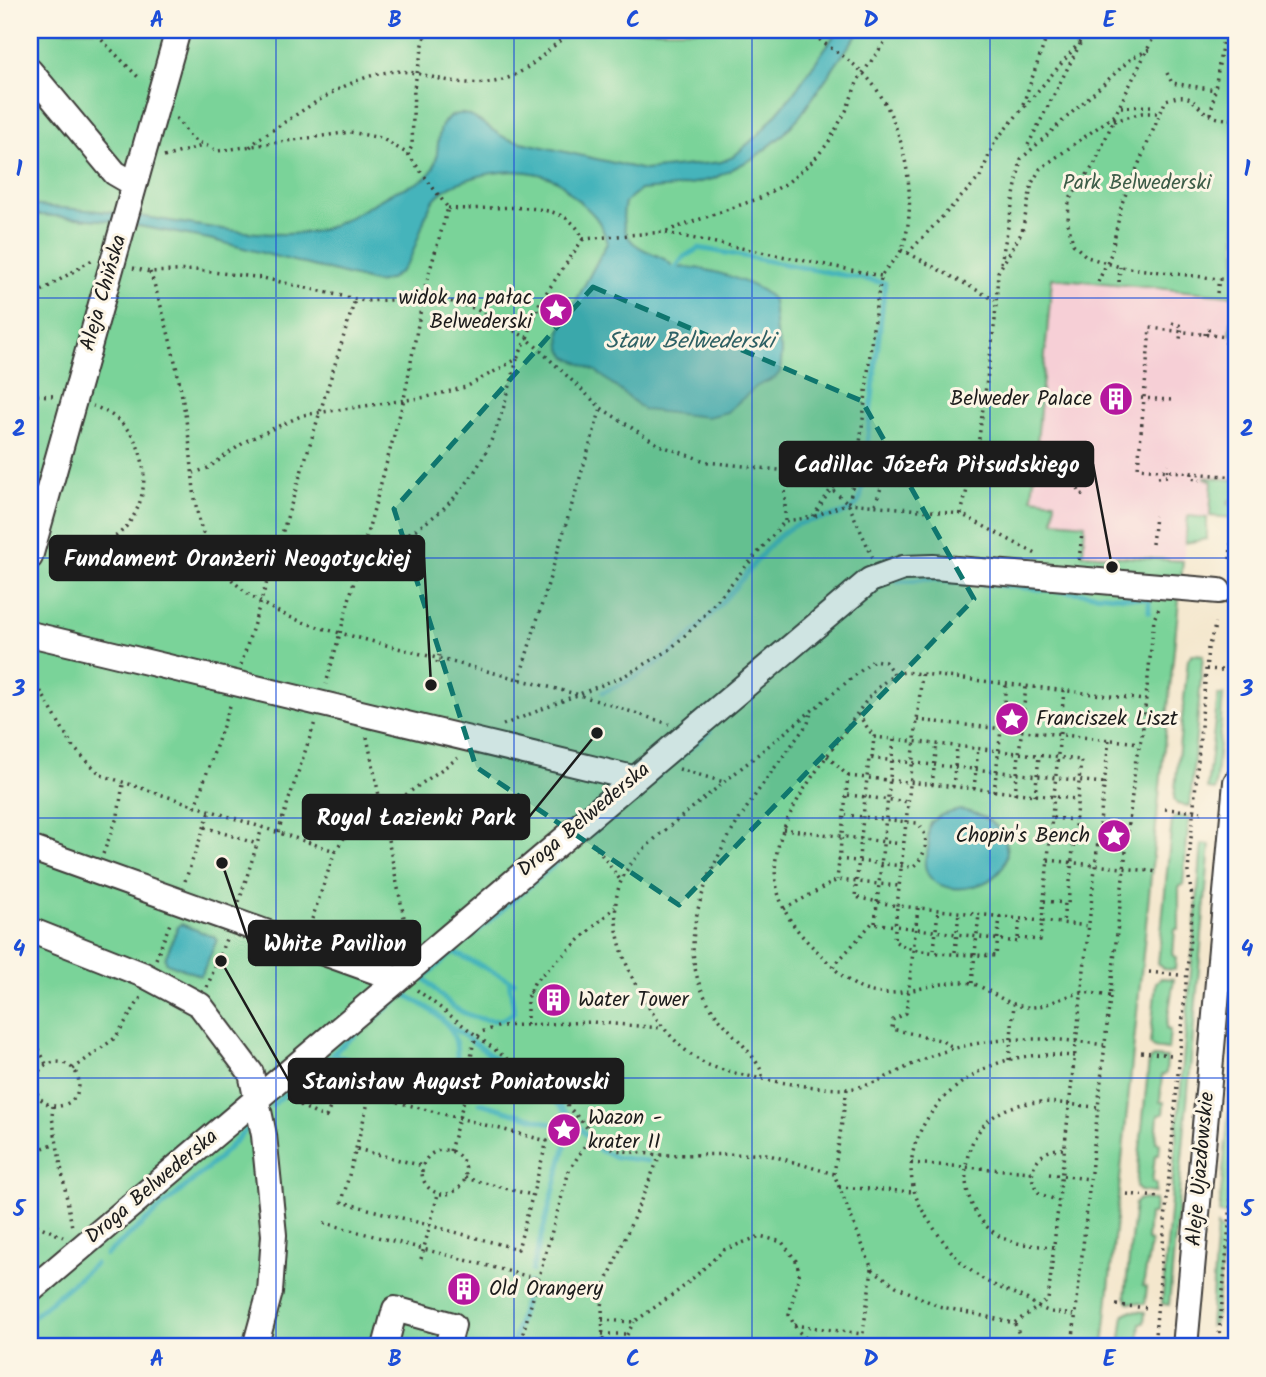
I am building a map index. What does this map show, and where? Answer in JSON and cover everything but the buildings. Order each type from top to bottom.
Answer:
[{"type":"street","name":"Aleja Chińska","points":[[32,549],[178,30]]},
{"type":"street","points":[[30,71],[115,173],[135,182]]},
{"type":"street","name":"Droga Belwederska","points":[[30,1291],[78,1245],[266,1091],[862,585],[880,574],[913,566],[1219,592]]},
{"type":"street","points":[[30,634],[633,778]]},
{"type":"street","name":"Aleje Ujazdowskie","points":[[1185,1347],[1236,782]]},
{"type":"street","points":[[30,848],[304,944],[406,971]]},
{"type":"street","points":[[30,930],[149,978],[200,1006],[266,1091],[274,1235],[270,1292],[261,1346]]},
{"type":"street","points":[[384,1347],[395,1309],[453,1325],[447,1347]]},
{"type":"path","points":[[92,30],[158,101],[163,110],[174,115],[187,134],[202,146],[225,152],[356,132],[381,138],[408,154],[448,208],[423,300],[404,399],[324,692]]},
{"type":"path","points":[[408,154],[412,146],[416,74],[426,30]]},
{"type":"path","points":[[250,147],[260,138],[360,80],[393,71],[478,85],[498,83],[528,66],[572,30]]},
{"type":"path","points":[[809,30],[863,73],[888,109],[904,155],[908,202],[901,250],[881,276],[857,470],[848,503]]},
{"type":"path","points":[[583,239],[664,232],[760,198],[797,176],[832,137],[863,73],[893,30]]},
{"type":"path","points":[[1022,108],[1049,30]]},
{"type":"path","points":[[908,253],[980,177],[995,141],[1090,30]]},
{"type":"path","points":[[1001,265],[1023,229],[1030,190],[1040,169],[1115,116],[1150,50],[1157,30]]},
{"type":"path","points":[[1210,114],[1223,38],[1214,30]]},
{"type":"path","points":[[1028,145],[1082,39]]},
{"type":"path","points":[[961,514],[978,445],[995,300],[1021,159],[1133,57],[1150,50]]},
{"type":"path","points":[[1167,73],[1172,83],[1216,90]]},
{"type":"path","points":[[1098,282],[1108,264],[1117,217],[1147,149],[1158,113],[1166,100],[1177,96],[1192,98],[1210,114],[1236,120]]},
{"type":"path","points":[[1121,107],[1153,106]]},
{"type":"path","points":[[1114,121],[1142,113],[1158,113]]},
{"type":"path","points":[[1115,116],[1094,165],[1071,196],[1068,209],[1073,244],[1087,257],[1120,267],[1235,281],[1226,344]]},
{"type":"path","points":[[135,182],[202,146]]},
{"type":"path","points":[[448,208],[545,209],[576,228],[583,239]]},
{"type":"path","points":[[664,232],[685,239],[881,276]]},
{"type":"path","points":[[364,552],[380,548],[428,522],[446,508],[466,486],[484,457],[501,419],[517,359],[540,302],[583,239]]},
{"type":"path","points":[[901,250],[995,300]]},
{"type":"path","points":[[30,298],[90,261],[116,251],[150,272],[195,270],[241,275],[355,300],[438,298],[474,308],[527,338],[601,408],[643,437],[676,453],[708,462],[762,467],[785,473],[813,474],[857,470]]},
{"type":"path","points":[[1119,282],[1120,267]]},
{"type":"path","points":[[150,272],[163,312],[179,380],[200,523],[211,552],[234,581],[259,604],[282,616],[340,633],[576,694],[642,714],[686,733]]},
{"type":"path","points":[[1217,293],[1219,279]]},
{"type":"path","points":[[239,672],[355,300]]},
{"type":"path","points":[[1172,323],[1182,326],[1180,339]]},
{"type":"path","points":[[1236,338],[1150,328],[1138,468],[1236,477]]},
{"type":"path","points":[[1205,335],[1206,330],[1214,329]]},
{"type":"path","points":[[1148,346],[1156,346]]},
{"type":"path","points":[[194,473],[208,468],[246,441],[275,426],[320,411],[466,387],[517,359]]},
{"type":"path","points":[[1078,392],[1093,393]]},
{"type":"path","points":[[1143,398],[1171,400]]},
{"type":"path","points":[[32,549],[74,550],[103,545],[123,530],[141,499],[142,461],[134,437],[110,414],[74,401]]},
{"type":"path","points":[[519,680],[601,408]]},
{"type":"path","points":[[1158,477],[1167,476],[1168,464]]},
{"type":"path","points":[[813,517],[831,489],[857,470]]},
{"type":"path","points":[[785,473],[785,522]]},
{"type":"path","points":[[800,473],[800,484]]},
{"type":"path","points":[[1192,473],[1191,478],[1200,480]]},
{"type":"path","points":[[813,474],[848,503],[870,554]]},
{"type":"path","points":[[384,476],[390,478]]},
{"type":"path","points":[[875,504],[888,477]]},
{"type":"path","points":[[1078,489],[1080,494],[1087,495]]},
{"type":"path","points":[[500,726],[641,667],[680,641],[785,522],[813,517],[848,503],[961,514],[1043,558],[1043,576]]},
{"type":"path","points":[[1152,544],[1155,516]]},
{"type":"path","points":[[1230,559],[1233,522],[1236,522]]},
{"type":"path","points":[[1072,1347],[1124,868],[1156,615]]},
{"type":"path","points":[[1154,1347],[1193,903],[1188,872],[1193,811],[1209,638],[1216,623]]},
{"type":"path","points":[[894,674],[885,662],[874,660],[659,835],[637,856],[621,881],[615,907],[626,964],[642,998],[662,1028],[702,1063],[762,1076],[847,1089],[871,1084],[916,1062],[956,1048],[1010,1039],[1104,1045]]},
{"type":"path","points":[[1206,669],[1236,671]]},
{"type":"path","points":[[30,673],[73,747],[93,769],[123,784],[335,851]]},
{"type":"path","points":[[1110,996],[1082,993],[1041,1006],[1014,1004],[972,983],[872,992],[852,983],[796,930],[783,910],[775,887],[774,865],[783,830],[827,756],[894,674],[922,674],[1146,700]]},
{"type":"path","points":[[922,674],[894,940],[900,946],[934,953],[938,910]]},
{"type":"path","points":[[994,792],[1006,684]]},
{"type":"path","points":[[1015,794],[1026,686]]},
{"type":"path","points":[[1018,938],[1040,940],[1065,690]]},
{"type":"path","points":[[195,807],[231,702]]},
{"type":"path","points":[[278,832],[319,709]]},
{"type":"path","points":[[762,1076],[760,1065],[721,1022],[702,992],[695,951],[696,914],[722,847],[807,723],[812,711]]},
{"type":"path","points":[[358,712],[366,734],[383,811],[406,971],[444,1009],[477,1038],[566,1104],[592,1134],[615,1150],[660,1155],[752,1152],[781,1157],[834,1174]]},
{"type":"path","points":[[858,715],[874,737],[866,778],[855,897],[898,906],[1089,926]]},
{"type":"path","points":[[917,720],[1140,743]]},
{"type":"path","points":[[874,737],[1081,760],[1074,820]]},
{"type":"path","points":[[833,967],[875,923],[894,739]]},
{"type":"path","points":[[872,1269],[896,1286],[938,1306],[1014,1323],[1048,1300],[1108,740]]},
{"type":"path","points":[[932,785],[937,744]]},
{"type":"path","points":[[953,788],[957,746]]},
{"type":"path","points":[[974,789],[978,748]]},
{"type":"path","points":[[304,944],[335,851],[344,838],[466,751]]},
{"type":"path","points":[[1035,796],[1039,755]]},
{"type":"path","points":[[827,756],[848,776],[1076,799]]},
{"type":"path","points":[[872,758],[1104,783]]},
{"type":"path","points":[[695,775],[724,782]]},
{"type":"path","points":[[837,880],[840,837],[846,815],[848,776]]},
{"type":"path","points":[[96,872],[117,815],[123,784]]},
{"type":"path","points":[[848,794],[909,802]]},
{"type":"path","points":[[1165,809],[1201,812]]},
{"type":"path","points":[[73,1069],[98,1054],[120,1033],[136,1009],[210,811]]},
{"type":"path","points":[[838,859],[902,866],[916,864],[925,845],[920,825],[846,815]]},
{"type":"path","points":[[1044,901],[1068,904],[1077,820],[1053,818]]},
{"type":"path","points":[[580,824],[621,881]]},
{"type":"path","points":[[205,827],[257,844]]},
{"type":"path","points":[[200,1006],[233,919],[262,828]]},
{"type":"path","points":[[783,830],[902,844]]},
{"type":"path","points":[[1048,860],[1159,872]]},
{"type":"path","points":[[783,910],[837,880],[900,886]]},
{"type":"path","points":[[1063,923],[1065,903]]},
{"type":"path","points":[[527,1026],[528,992],[538,977],[615,907]]},
{"type":"path","points":[[918,908],[906,1013],[893,1020],[891,1029],[940,1040],[956,1048]]},
{"type":"path","points":[[955,952],[959,912]]},
{"type":"path","points":[[972,983],[979,915]]},
{"type":"path","points":[[934,950],[955,952],[955,955],[996,956],[1000,916]]},
{"type":"path","points":[[875,923],[895,928],[1018,942],[1020,919]]},
{"type":"path","points":[[1149,972],[1179,975]]},
{"type":"path","points":[[528,992],[538,995]]},
{"type":"path","points":[[1009,1060],[1014,1004]]},
{"type":"path","points":[[450,1151],[477,1038],[481,1032],[501,1026],[606,1022],[662,1028]]},
{"type":"path","points":[[30,1030],[46,1064]]},
{"type":"path","points":[[320,1043],[341,1071],[342,1098],[333,1101],[326,1117]]},
{"type":"path","points":[[1141,1052],[1172,1055]]},
{"type":"path","points":[[1075,1056],[1051,1054],[1009,1060],[976,1072],[948,1095],[923,1127],[911,1163],[914,1192],[938,1234],[964,1266],[996,1286],[1023,1294],[1038,1307],[1050,1312],[1075,1315]]},
{"type":"path","points":[[60,1062],[73,1069],[79,1082],[76,1095],[66,1104],[53,1106],[41,1099],[32,1088],[37,1074],[46,1064],[60,1062]]},
{"type":"path","points":[[847,1089],[834,1174],[872,1269],[861,1347]]},
{"type":"path","points":[[266,1091],[286,1096],[332,1119]]},
{"type":"path","points":[[370,1095],[547,1142],[518,1249],[342,1202],[356,1148],[370,1095]]},
{"type":"path","points":[[1054,1247],[1015,1242],[989,1227],[971,1202],[966,1167],[975,1138],[995,1115],[1025,1103],[1070,1103],[1097,1107]]},
{"type":"path","points":[[53,1106],[56,1143],[78,1245]]},
{"type":"path","points":[[519,1347],[569,1171],[592,1134]]},
{"type":"path","points":[[30,1153],[56,1143]]},
{"type":"path","points":[[1218,1347],[1236,1147]]},
{"type":"path","points":[[356,1148],[423,1166]]},
{"type":"path","points":[[1059,1201],[1038,1193],[1032,1172],[1042,1154],[1064,1150]]},
{"type":"path","points":[[436,1151],[450,1151],[461,1158],[466,1178],[452,1193],[438,1194],[423,1180],[423,1166],[436,1151]]},
{"type":"path","points":[[603,1347],[602,1320],[608,1274],[660,1155]]},
{"type":"path","points":[[911,1163],[1032,1172]]},
{"type":"path","points":[[1049,1174],[1089,1179]]},
{"type":"path","points":[[466,1178],[532,1195]]},
{"type":"path","points":[[839,1187],[914,1192]]},
{"type":"path","points":[[421,1259],[438,1194]]},
{"type":"path","points":[[1127,1194],[1159,1197]]},
{"type":"path","points":[[30,1222],[78,1245]]},
{"type":"path","points":[[324,1223],[538,1279]]},
{"type":"path","points":[[621,1347],[634,1322],[682,1287],[727,1248],[749,1238],[766,1236],[782,1242],[797,1262],[797,1282],[789,1309],[794,1325],[815,1347]]},
{"type":"path","points":[[1116,1305],[1149,1308]]},
{"type":"path","points":[[602,1320],[634,1322]]},
{"type":"path","points":[[1014,1323],[1024,1347]]},
{"type":"path","points":[[794,1325],[863,1334]]},
{"type":"path","points":[[602,1334],[628,1334]]},
{"type":"highlighted area","points":[[593,287],[862,401],[974,599],[679,905],[476,767],[394,509]]},
{"type":"shaded area","points":[[1236,30],[1236,519],[1188,516],[1183,561],[1082,554],[1085,524],[1045,521],[993,506],[1009,307]]},
{"type":"green space","name":"Park Belwederski","points":[[30,30],[1236,30],[1236,335],[1230,335],[1234,297],[1228,295],[1052,278],[1032,498],[1055,501],[1054,521],[1085,524],[1083,554],[1183,561],[1103,1347],[30,1347]]},
{"type":"green space","points":[[1204,477],[1236,480],[1236,500],[1229,500],[1228,504],[1236,505],[1235,518],[1210,516],[1212,481]]},
{"type":"green space","points":[[1188,516],[1207,518],[1207,539],[1185,543]]},
{"type":"green space","points":[[1192,654],[1203,655],[1190,806],[1177,804],[1174,799],[1188,659]]},
{"type":"green space","points":[[1218,695],[1223,695],[1215,790],[1207,789]]},
{"type":"green space","points":[[1176,816],[1189,817],[1183,885],[1179,886],[1179,929],[1175,929],[1175,970],[1163,969],[1158,964],[1172,820]]},
{"type":"green space","points":[[1202,844],[1210,845],[1169,1305],[1162,1304]]},
{"type":"green space","points":[[1161,978],[1174,979],[1166,1029],[1170,1030],[1168,1050],[1154,1048],[1150,1044],[1156,982]]},
{"type":"green space","points":[[1236,1036],[1236,1103],[1226,1215],[1219,1214]]},
{"type":"green space","points":[[1153,1057],[1167,1058],[1166,1074],[1162,1075],[1160,1102],[1164,1102],[1163,1114],[1158,1115],[1156,1142],[1160,1143],[1159,1155],[1155,1155],[1152,1183],[1156,1183],[1155,1193],[1140,1191],[1136,1187],[1149,1060]]},
{"type":"green space","points":[[1139,1199],[1155,1200],[1154,1214],[1149,1214],[1147,1241],[1151,1242],[1143,1286],[1147,1287],[1145,1304],[1128,1302],[1125,1296],[1135,1203]]},
{"type":"green space","points":[[1217,1226],[1225,1233],[1215,1323],[1210,1326]]},
{"type":"green space","points":[[1130,1311],[1145,1312],[1144,1323],[1140,1323],[1138,1347],[1120,1347],[1124,1314]]},
{"type":"water","name":"Staw Belwederski","points":[[838,30],[860,30],[800,116],[782,136],[754,158],[713,179],[677,187],[640,190],[625,202],[623,220],[626,233],[641,248],[669,262],[674,269],[695,268],[725,275],[755,287],[773,300],[776,334],[782,352],[780,372],[775,378],[757,386],[727,412],[707,417],[644,410],[596,371],[567,357],[561,348],[560,331],[607,243],[599,222],[591,212],[561,184],[548,177],[525,172],[500,172],[447,188],[431,205],[403,269],[392,278],[377,283],[209,239],[111,221],[30,214],[30,205],[126,214],[236,231],[288,234],[311,232],[353,216],[390,194],[427,177],[435,165],[443,123],[458,114],[476,119],[508,139],[645,170],[721,162],[733,157],[760,133],[793,94]]},
{"type":"water","points":[[960,810],[980,815],[997,827],[1004,838],[1007,856],[1001,870],[989,880],[974,886],[942,886],[931,878],[925,865],[929,829],[931,823],[941,815]]},
{"type":"water","points":[[181,924],[217,940],[201,976],[167,963],[165,959]]},
{"type":"waterway","points":[[603,692],[646,671],[681,645],[769,546],[787,530],[849,510],[857,505],[861,496],[885,283],[699,248],[684,257],[671,273]]},
{"type":"waterway","points":[[898,582],[928,579],[1149,599],[1149,612]]},
{"type":"waterway","points":[[674,762],[710,731]]},
{"type":"waterway","points":[[592,833],[668,767]]},
{"type":"waterway","points":[[423,978],[584,839]]},
{"type":"waterway","points":[[453,952],[514,982]]},
{"type":"waterway","points":[[423,977],[457,1009],[487,1020],[502,1019],[514,1011],[509,981]]},
{"type":"waterway","points":[[332,1054],[405,993]]},
{"type":"waterway","points":[[404,994],[432,1011],[450,1028],[457,1051],[452,1084]]},
{"type":"waterway","points":[[449,1025],[557,1103],[601,1151],[615,1157],[648,1161]]},
{"type":"waterway","points":[[333,1054],[400,1079],[445,1092]]},
{"type":"waterway","points":[[287,1093],[328,1058]]},
{"type":"waterway","points":[[272,1106],[283,1096]]},
{"type":"waterway","points":[[480,1103],[570,1129],[532,1271]]},
{"type":"waterway","points":[[106,1255],[218,1159],[249,1127]]},
{"type":"waterway","points":[[30,1319],[95,1264]]},
{"type":"waterway","points":[[512,1347],[529,1283]]},
{"type":"place","name":"widok na pałac Belwederski","points":[[556,310]]},
{"type":"place","name":"Belweder Palace","points":[[1116,399]]},
{"type":"place","name":"Cadillac Józefa Piłsudskiego","points":[[1112,567]]},
{"type":"place","name":"Fundament Oranżerii Neogotyckiej","points":[[431,685]]},
{"type":"place","name":"Franciszek Liszt","points":[[1012,719]]},
{"type":"place","name":"Royal Łazienki Park","points":[[597,733]]},
{"type":"place","name":"Chopin's Bench","points":[[1114,836]]},
{"type":"place","name":"White Pavilion","points":[[222,863]]},
{"type":"place","name":"Stanisław August Poniatowski","points":[[221,961]]},
{"type":"place","name":"Water Tower","points":[[554,1000]]},
{"type":"place","name":"Wazon - krater II","points":[[564,1130]]},
{"type":"place","name":"Old Orangery","points":[[464,1289]]}]
